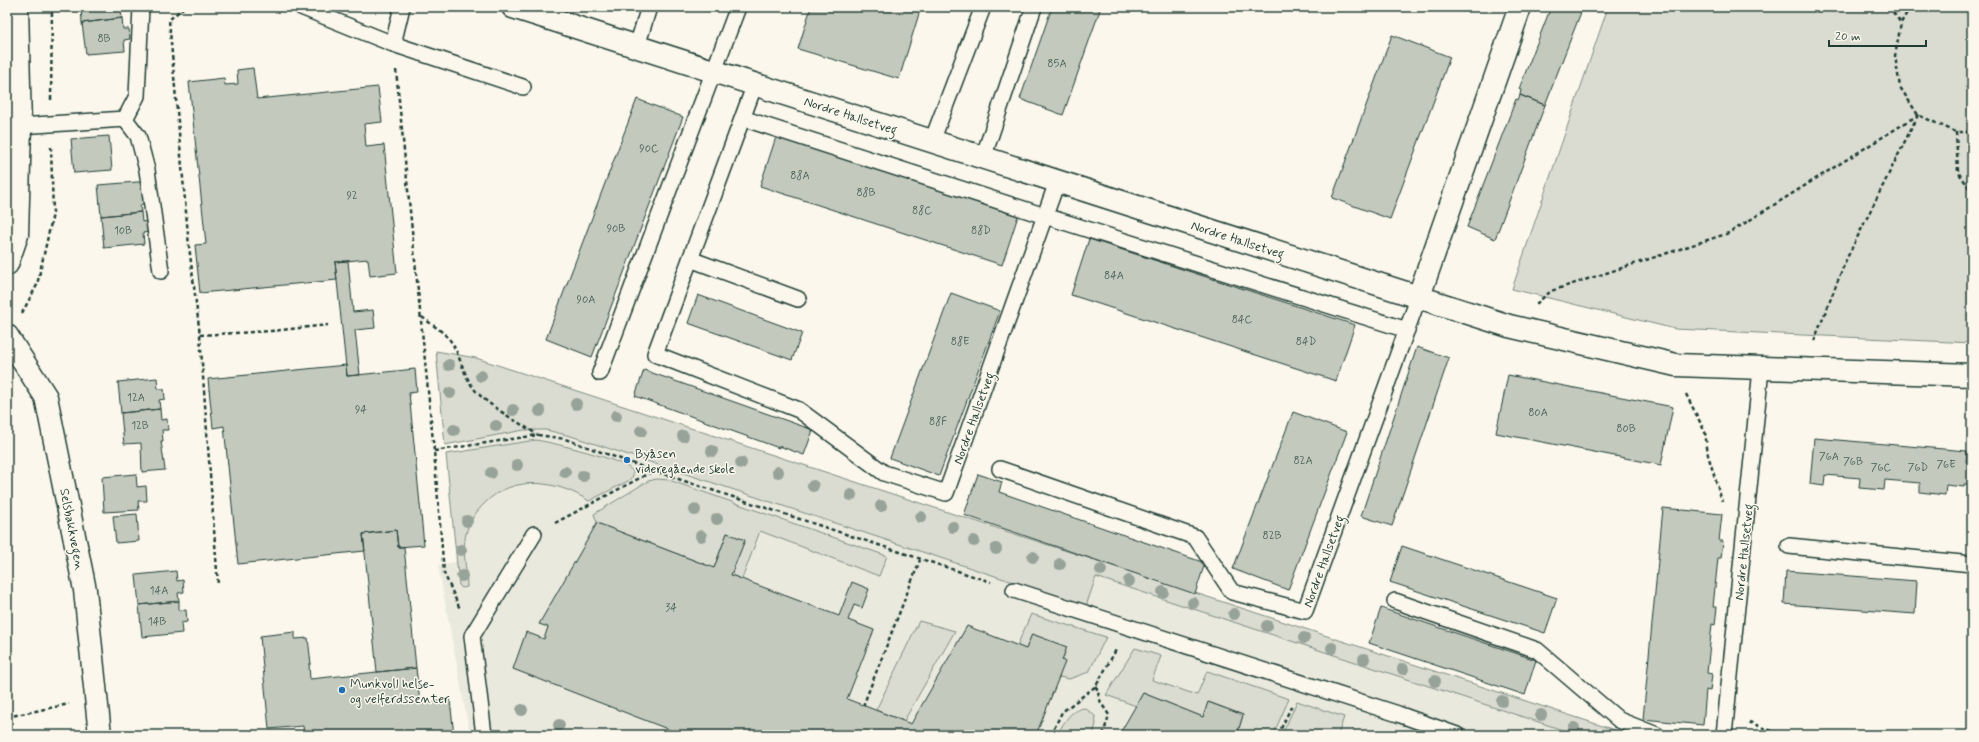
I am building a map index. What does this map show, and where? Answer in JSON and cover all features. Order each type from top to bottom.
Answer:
[{"type":"street","points":[[7,264],[17,235],[15,118],[17,7]]},
{"type":"street","name":"Nordre Hallsetveg","points":[[513,7],[1509,326],[1676,365],[1761,369],[1972,374]]},
{"type":"street","name":"Nordre Hallsetveg","points":[[1419,296],[1520,7]]},
{"type":"street","name":"Selsbakkvegen","points":[[7,336],[46,397],[85,590],[100,735]]},
{"type":"lane","points":[[125,118],[137,96],[141,7]]},
{"type":"lane","points":[[301,7],[393,44],[523,87]]},
{"type":"lane","points":[[393,44],[402,7]]},
{"type":"lane","points":[[636,46],[649,7]]},
{"type":"lane","points":[[600,373],[738,7]]},
{"type":"lane","points":[[932,141],[983,7]]},
{"type":"lane","points":[[983,158],[1034,7]]},
{"type":"lane","points":[[755,84],[690,259],[798,299]]},
{"type":"lane","points":[[15,118],[125,118]]},
{"type":"lane","points":[[125,118],[138,136],[147,170],[161,271]]},
{"type":"lane","points":[[742,118],[1045,216],[1407,330]]},
{"type":"lane","name":"Nordre Hallsetveg","points":[[690,259],[654,354],[799,410],[884,473],[946,493],[1057,182]]},
{"type":"lane","name":"Nordre Hallsetveg","points":[[1000,469],[1194,537],[1232,592],[1305,611],[1419,296]]},
{"type":"lane","name":"Nordre Hallsetveg","points":[[1724,735],[1761,369]]},
{"type":"lane","points":[[484,735],[472,636],[534,534]]},
{"type":"lane","points":[[1789,546],[1972,564]]},
{"type":"lane","points":[[1014,590],[1302,683],[1457,735]]},
{"type":"lane","points":[[1395,601],[1537,650],[1619,720],[1657,735]]},
{"type":"path","points":[[184,7],[169,20],[189,246],[200,335],[218,585]]},
{"type":"path","points":[[1889,7],[1900,23]]},
{"type":"path","points":[[1910,7],[1900,23],[1895,56],[1900,87],[1918,115],[1956,132],[1972,132]]},
{"type":"path","points":[[393,44],[434,450],[444,573],[472,636]]},
{"type":"path","points":[[1509,326],[1551,291],[1729,233],[1918,115]]},
{"type":"path","points":[[1802,370],[1846,260],[1918,115]]},
{"type":"path","points":[[1956,132],[1958,172],[1972,192]]},
{"type":"path","points":[[421,316],[445,335],[452,343],[468,380],[475,390],[484,398],[538,435]]},
{"type":"path","points":[[200,335],[271,331],[328,325]]},
{"type":"path","points":[[1676,365],[1681,384],[1694,407],[1705,432],[1708,455],[1719,495],[1726,509],[1745,525]]},
{"type":"path","points":[[434,450],[538,435],[564,439],[654,471],[1014,590]]},
{"type":"path","points":[[534,534],[654,471]]},
{"type":"path","points":[[863,706],[920,560]]},
{"type":"path","points":[[1051,735],[1062,712],[1096,686],[1128,627]]},
{"type":"path","points":[[1278,735],[1302,683]]},
{"type":"path","points":[[1096,686],[1101,703],[1108,715],[1103,735]]},
{"type":"path","points":[[7,717],[96,698]]},
{"type":"path","points":[[1726,712],[1782,735]]},
{"type":"shaded area","points":[[1608,7],[1972,7],[1972,343],[1675,329],[1512,289]]},
{"type":"shaded area","points":[[436,351],[476,358],[1630,735],[1578,735],[1096,577],[1086,606],[571,436],[546,430],[524,430],[445,445]]},
{"type":"shaded area","name":"Byåsen videregående skole","points":[[476,358],[1630,735],[470,735],[438,565],[461,561]]},
{"type":"shaded area","points":[[536,440],[558,444],[616,462],[633,471],[633,476],[628,481],[589,501],[563,488],[535,483],[521,484],[495,494],[484,504],[468,526],[464,544],[467,587],[462,588],[459,585],[446,454]]},
{"type":"shaded area","points":[[657,479],[669,480],[887,556],[879,576],[760,531],[742,579],[731,575],[744,540],[727,533],[714,568],[597,523],[594,514],[648,481]]},
{"type":"shaded area","points":[[1031,614],[1106,637],[1089,672],[1069,679],[1059,677],[1066,647],[1032,634],[1026,649],[1017,646]]},
{"type":"shaded area","points":[[919,621],[955,631],[904,721],[876,710]]},
{"type":"shaded area","points":[[1135,648],[1161,656],[1152,680],[1197,695],[1207,671],[1289,699],[1273,735],[1237,735],[1243,715],[1209,702],[1203,717],[1143,693],[1136,706],[1106,695]]},
{"type":"shaded area","points":[[1297,701],[1344,717],[1338,735],[1282,735]]},
{"type":"shaded area","points":[[1085,708],[1095,716],[1096,724],[1093,735],[1057,735],[1071,714]]},
{"type":"building","points":[[81,7],[128,7],[128,9],[121,10],[122,18],[82,23]]},
{"type":"building","points":[[811,7],[921,7],[899,79],[798,49]]},
{"type":"building","points":[[1052,7],[1101,7],[1063,115],[1020,99]]},
{"type":"building","points":[[1551,7],[1583,7],[1545,105],[1520,95],[1521,90],[1519,89]]},
{"type":"building","points":[[122,18],[123,29],[129,29],[130,39],[124,40],[125,51],[86,54],[82,23]]},
{"type":"building","points":[[1392,35],[1450,57],[1390,219],[1332,198]]},
{"type":"building","points":[[253,68],[257,99],[378,87],[382,122],[364,124],[366,147],[384,145],[397,273],[370,276],[368,259],[335,262],[337,280],[200,293],[195,245],[206,244],[189,82],[224,78],[225,85],[238,84],[237,70]]},
{"type":"building","points":[[1520,95],[1545,105],[1495,239],[1467,227],[1516,99],[1518,100]]},
{"type":"building","points":[[637,99],[683,117],[592,357],[546,339]]},
{"type":"building","points":[[109,136],[112,170],[74,173],[71,139]]},
{"type":"building","points":[[776,137],[1018,216],[1002,265],[760,186]]},
{"type":"building","points":[[147,182],[149,204],[140,205],[141,212],[101,216],[98,185]]},
{"type":"building","points":[[141,212],[142,222],[148,221],[149,232],[143,233],[144,244],[104,248],[101,216]]},
{"type":"building","points":[[1089,239],[1355,325],[1336,381],[1071,295]]},
{"type":"building","points":[[348,261],[353,312],[373,310],[375,328],[355,330],[360,375],[347,376],[335,262]]},
{"type":"building","points":[[951,293],[1000,311],[939,476],[890,458]]},
{"type":"building","points":[[698,295],[802,333],[792,360],[688,323]]},
{"type":"building","points":[[1417,347],[1449,358],[1392,526],[1361,516]]},
{"type":"building","points":[[346,365],[347,376],[415,369],[417,392],[409,393],[424,545],[398,547],[396,530],[363,534],[365,551],[238,564],[224,426],[213,428],[208,379]]},
{"type":"building","points":[[644,370],[813,430],[804,455],[779,446],[779,448],[635,396]]},
{"type":"building","points":[[1508,375],[1673,407],[1661,465],[1496,433]]},
{"type":"building","points":[[157,378],[158,389],[164,389],[165,399],[159,400],[160,409],[121,413],[118,382]]},
{"type":"building","points":[[160,409],[161,420],[167,419],[168,430],[162,430],[163,441],[161,441],[165,470],[142,472],[141,443],[124,444],[121,413]]},
{"type":"building","points":[[1293,412],[1347,432],[1288,590],[1233,569]]},
{"type":"building","points":[[1814,438],[1967,451],[1966,462],[1972,462],[1971,484],[1964,484],[1964,487],[1946,485],[1945,495],[1920,492],[1920,483],[1885,480],[1884,490],[1859,488],[1860,478],[1825,475],[1824,486],[1810,484]]},
{"type":"building","points":[[136,474],[137,487],[146,486],[147,501],[138,501],[139,510],[104,512],[102,477]]},
{"type":"building","points":[[978,474],[1002,482],[999,492],[1205,563],[1195,594],[964,515]]},
{"type":"building","points":[[1663,508],[1722,514],[1719,541],[1723,541],[1721,558],[1718,558],[1713,607],[1717,607],[1715,625],[1712,624],[1707,673],[1712,674],[1710,691],[1706,690],[1703,725],[1643,719]]},
{"type":"building","points":[[137,514],[139,541],[116,543],[113,516]]},
{"type":"building","points":[[597,523],[714,568],[727,533],[745,540],[731,575],[839,616],[852,582],[869,589],[862,608],[854,605],[848,620],[874,630],[847,699],[911,724],[967,626],[1026,649],[1032,634],[1067,647],[1062,660],[1065,662],[1036,735],[683,735],[513,669],[526,632],[544,639],[548,627],[539,624]]},
{"type":"building","points":[[396,530],[398,547],[404,547],[416,668],[377,672],[363,534]]},
{"type":"building","points":[[1402,546],[1557,598],[1545,633],[1390,582]]},
{"type":"building","points":[[176,571],[177,581],[183,580],[184,592],[178,593],[179,601],[139,605],[136,575]]},
{"type":"building","points":[[1786,571],[1917,581],[1915,614],[1784,604]]},
{"type":"building","points":[[179,601],[179,611],[186,610],[187,622],[181,623],[182,633],[142,637],[139,605]]},
{"type":"building","points":[[1381,608],[1536,660],[1525,695],[1369,643]]},
{"type":"building","name":"Munkvoll helse- og velferdssenter","points":[[295,632],[295,639],[308,638],[311,664],[309,664],[310,679],[416,668],[420,703],[450,700],[454,735],[304,735],[303,726],[269,729],[260,636]]},
{"type":"building","points":[[1143,693],[1203,717],[1208,702],[1243,715],[1237,735],[1119,735]]},
{"type":"place","name":"Byåsen videregående skole","points":[[627,460]]},
{"type":"place","name":"Munkvoll helse- og velferdssenter","points":[[342,690]]}]
